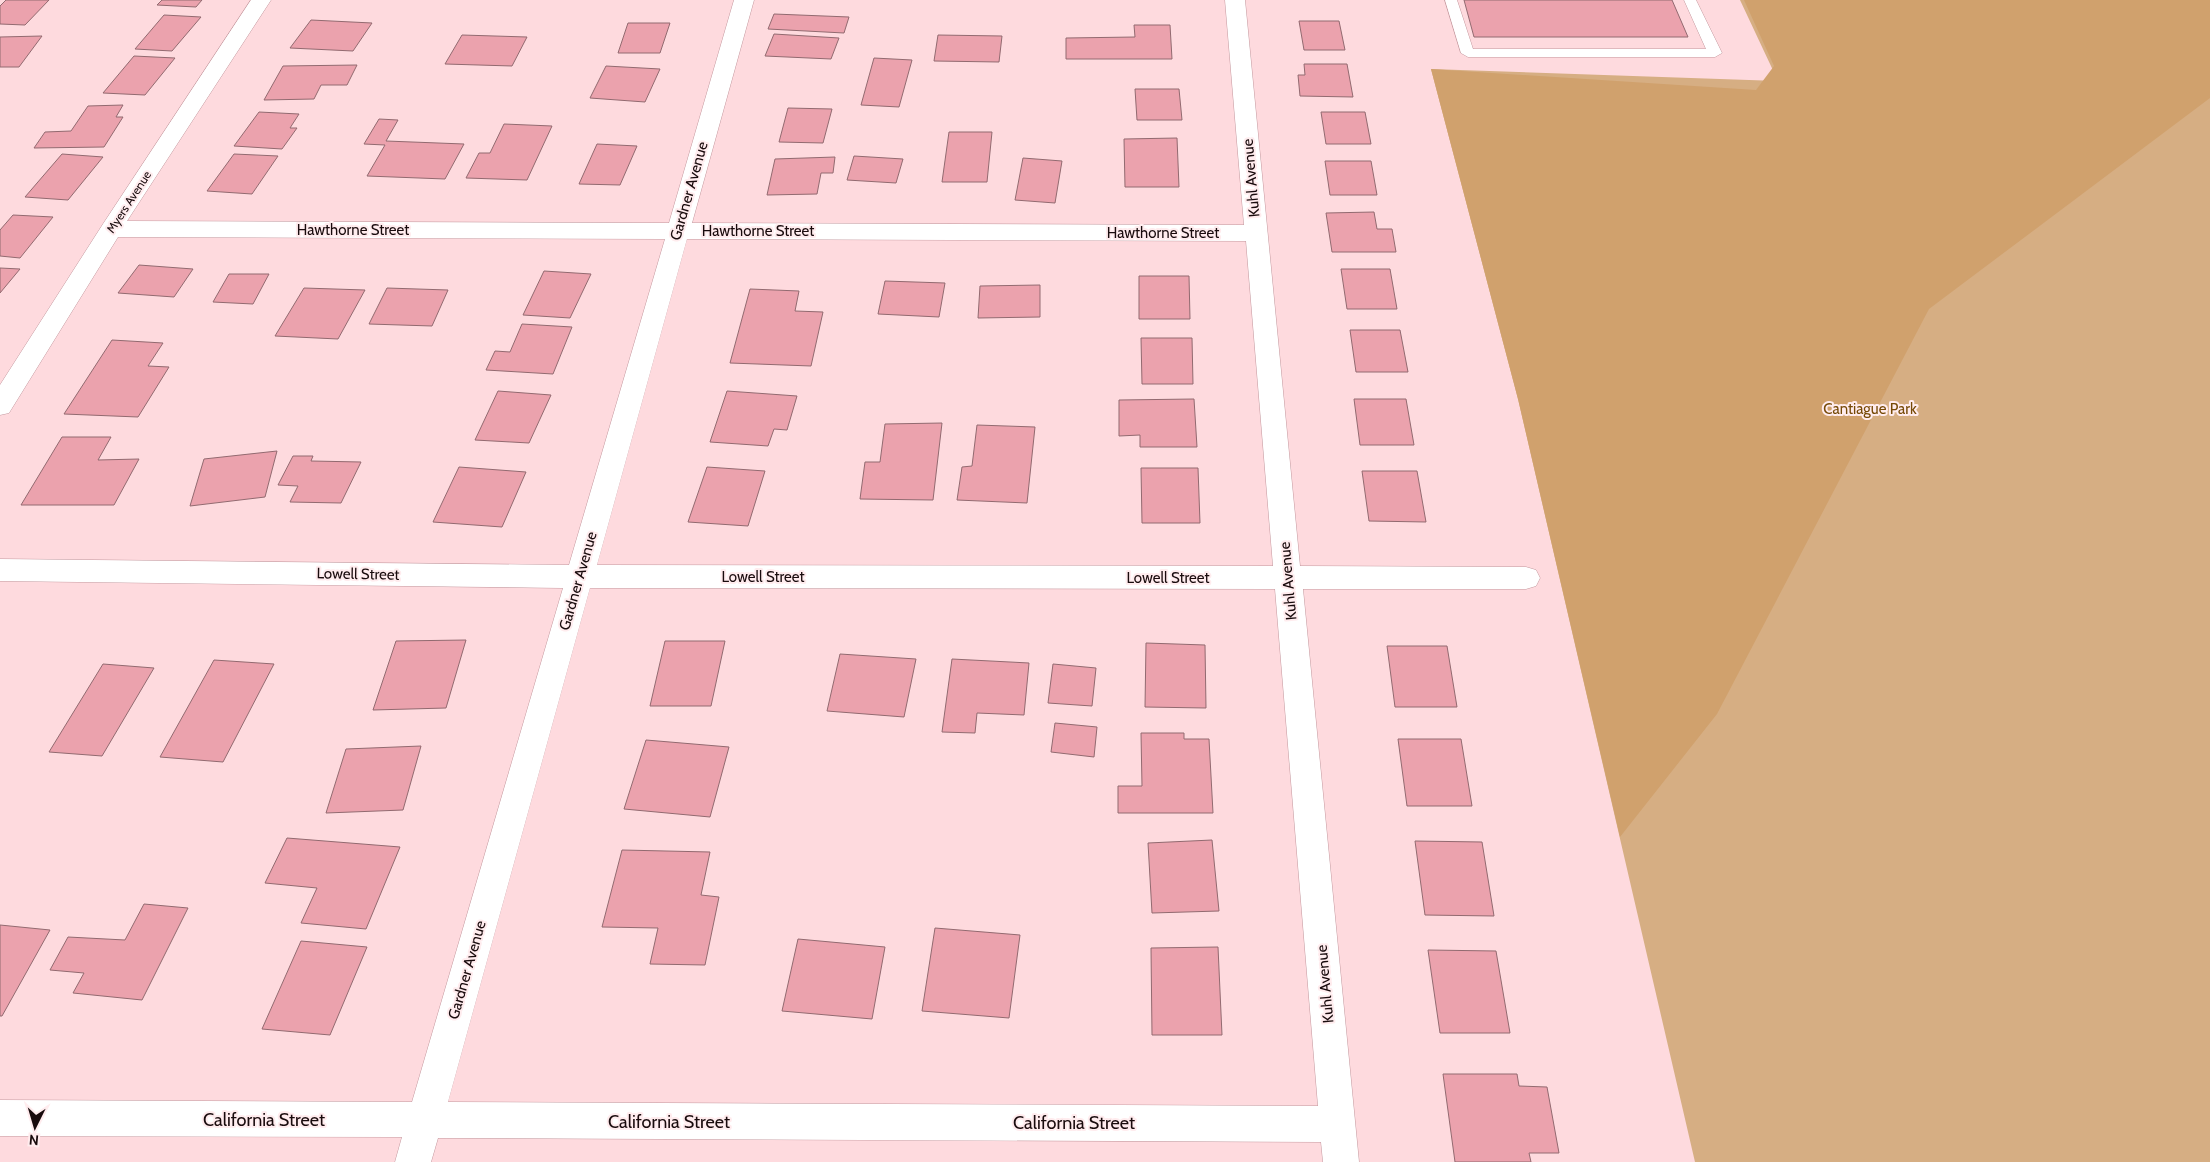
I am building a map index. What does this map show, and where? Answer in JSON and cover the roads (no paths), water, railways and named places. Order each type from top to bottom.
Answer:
[{"type":"street","name":"Myers Avenue","points":[[0,406],[110,229],[261,0]]},
{"type":"street","name":"Gardner Avenue","points":[[413,1162],[744,0]]},
{"type":"street","name":"Kuhl Avenue","points":[[1235,0],[1341,1162]]},
{"type":"street","name":"Hawthorne Street","points":[[110,229],[1256,233]]},
{"type":"street","name":"Lowell Street","points":[[0,570],[580,576],[1526,578]]},
{"type":"street","name":"California Street","points":[[0,1118],[1338,1124]]},
{"type":"lane","points":[[1451,0],[1468,53],[1715,53],[1690,0]]},
{"type":"park label","name":"Cantiague Park","points":[[1870,409]]}]
